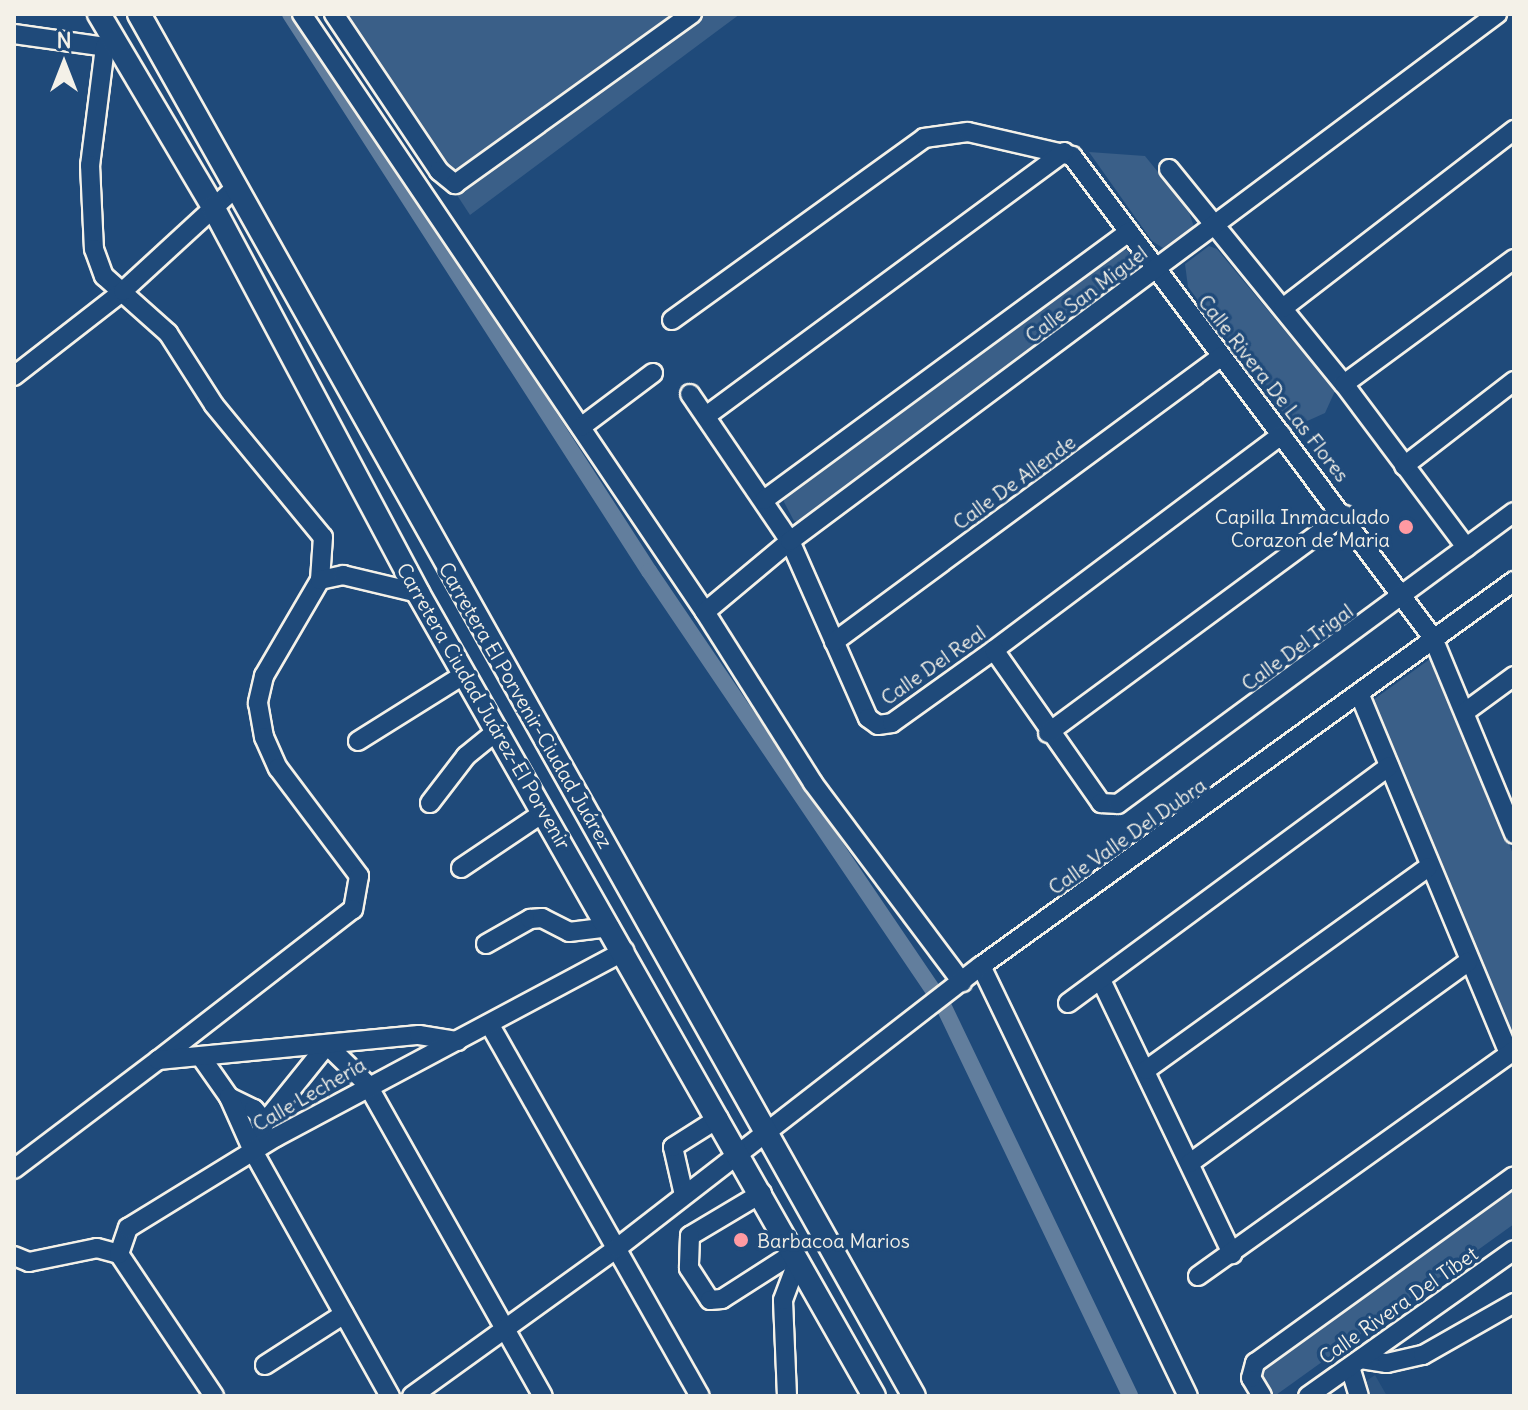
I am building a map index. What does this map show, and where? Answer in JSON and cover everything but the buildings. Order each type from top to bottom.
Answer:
[{"type":"main road","name":"Carretera Ciudad Juárez-El Porvenir","points":[[99,14],[110,45],[213,207],[418,593],[625,951],[874,1396]]},
{"type":"main road","name":"Carretera El Porvenir-Ciudad Juárez","points":[[139,14],[234,189],[767,1129],[914,1396]]},
{"type":"street","points":[[302,14],[705,612],[813,783],[958,985]]},
{"type":"street","points":[[334,14],[439,171],[455,184]]},
{"type":"street","points":[[425,198],[455,184],[692,14]]},
{"type":"street","name":"Calle San Miguel","points":[[705,612],[790,541],[1497,14]]},
{"type":"street","points":[[14,34],[110,45],[89,194],[94,249],[104,276],[168,333],[214,405],[323,537],[320,580],[264,676],[258,703],[264,737],[278,768],[359,876],[359,892],[353,909],[14,1169]]},
{"type":"street","points":[[1283,308],[1514,130]]},
{"type":"street","points":[[672,320],[924,138],[968,132],[1064,152]]},
{"type":"street","points":[[706,416],[1064,152]]},
{"type":"street","name":"Calle Rivera De Las Flores","points":[[1064,152],[1078,161],[1221,357],[1405,596],[1433,638],[1508,801],[1514,834]]},
{"type":"street","points":[[1169,169],[1344,384],[1466,547]]},
{"type":"street","points":[[14,376],[123,291],[234,189]]},
{"type":"street","points":[[764,500],[1129,232]]},
{"type":"street","points":[[1344,384],[1514,259]]},
{"type":"street","name":"Calle De Allende","points":[[834,642],[1221,357]]},
{"type":"street","points":[[581,427],[653,373]]},
{"type":"street","points":[[1404,466],[1514,381]]},
{"type":"street","name":"Calle Del Real","points":[[690,394],[790,541],[868,718],[878,725],[892,723],[994,650],[1281,435]]},
{"type":"street","name":"Calle Del Trigal","points":[[1048,733],[1101,803],[1118,804],[1405,596],[1514,512]]},
{"type":"street","points":[[994,650],[1048,733],[1344,515]]},
{"type":"street","points":[[320,580],[343,575],[418,593]]},
{"type":"street","name":"Calle Valle Del Dubra","points":[[412,1396],[617,1248],[981,966],[1514,581]]},
{"type":"street","points":[[358,741],[465,674]]},
{"type":"street","points":[[1465,712],[1514,676]]},
{"type":"street","points":[[1198,1276],[1512,1052],[1468,962],[1359,693]]},
{"type":"street","points":[[430,803],[455,768],[497,731]]},
{"type":"street","points":[[1068,1003],[1389,766]]},
{"type":"street","points":[[461,868],[543,813]]},
{"type":"street","points":[[1146,1070],[1428,867]]},
{"type":"street","points":[[486,944],[530,919],[542,918],[569,932],[589,934],[610,927]]},
{"type":"street","name":"Calle Lechería","points":[[119,1254],[128,1228],[253,1151],[367,1084],[491,1027],[625,951]]},
{"type":"street","points":[[1190,1163],[1468,962]]},
{"type":"street","points":[[981,966],[1188,1396]]},
{"type":"street","points":[[1101,980],[1232,1254]]},
{"type":"street","points":[[491,1027],[700,1396]]},
{"type":"street","points":[[158,1060],[419,1035],[458,1041]]},
{"type":"street","points":[[327,1045],[367,1084],[543,1396]]},
{"type":"street","points":[[253,1151],[265,1122],[327,1045]]},
{"type":"street","points":[[201,1057],[229,1097],[253,1151],[390,1396]]},
{"type":"street","points":[[229,1097],[254,1109],[265,1122]]},
{"type":"street","points":[[684,1195],[673,1147],[719,1118]]},
{"type":"street","points":[[1262,1396],[1251,1378],[1255,1363],[1514,1176]]},
{"type":"street","points":[[762,1193],[690,1236],[689,1268],[710,1300],[722,1299],[796,1256]]},
{"type":"street","points":[[21,1259],[97,1248],[119,1254],[214,1396]]},
{"type":"street","name":"Calle Rivera Del Tíbet","points":[[1308,1396],[1514,1250]]},
{"type":"street","points":[[787,1396],[783,1300],[796,1256]]},
{"type":"street","points":[[1359,1396],[1356,1363],[1387,1363],[1423,1355],[1514,1303]]},
{"type":"street","points":[[265,1365],[344,1314]]},
{"type":"shaded area","points":[[339,14],[740,14],[470,215]]},
{"type":"shaded area","points":[[1089,152],[1145,156],[1188,209],[1194,227],[1163,248],[1152,241]]},
{"type":"shaded area","points":[[1209,246],[1217,249],[1335,391],[1325,413],[1294,427],[1188,287],[1185,264]]},
{"type":"shaded area","points":[[1128,250],[1136,266],[1132,275],[802,523],[794,521],[784,502],[785,491],[1117,251]]},
{"type":"shaded area","points":[[1430,659],[1514,856],[1513,1035],[1503,1022],[1373,700]]},
{"type":"shaded area","points":[[1514,1184],[1514,1224],[1276,1395],[1266,1390],[1260,1379],[1264,1364]]},
{"type":"shaded area","points":[[1375,1375],[1387,1396],[1345,1396]]},
{"type":"waterway","points":[[290,14],[649,571],[943,1005],[1130,1396]]},
{"type":"place","name":"Capilla Inmaculado Corazon de Maria","points":[[1406,527]]},
{"type":"place","name":"Barbacoa Marios","points":[[741,1240]]}]
